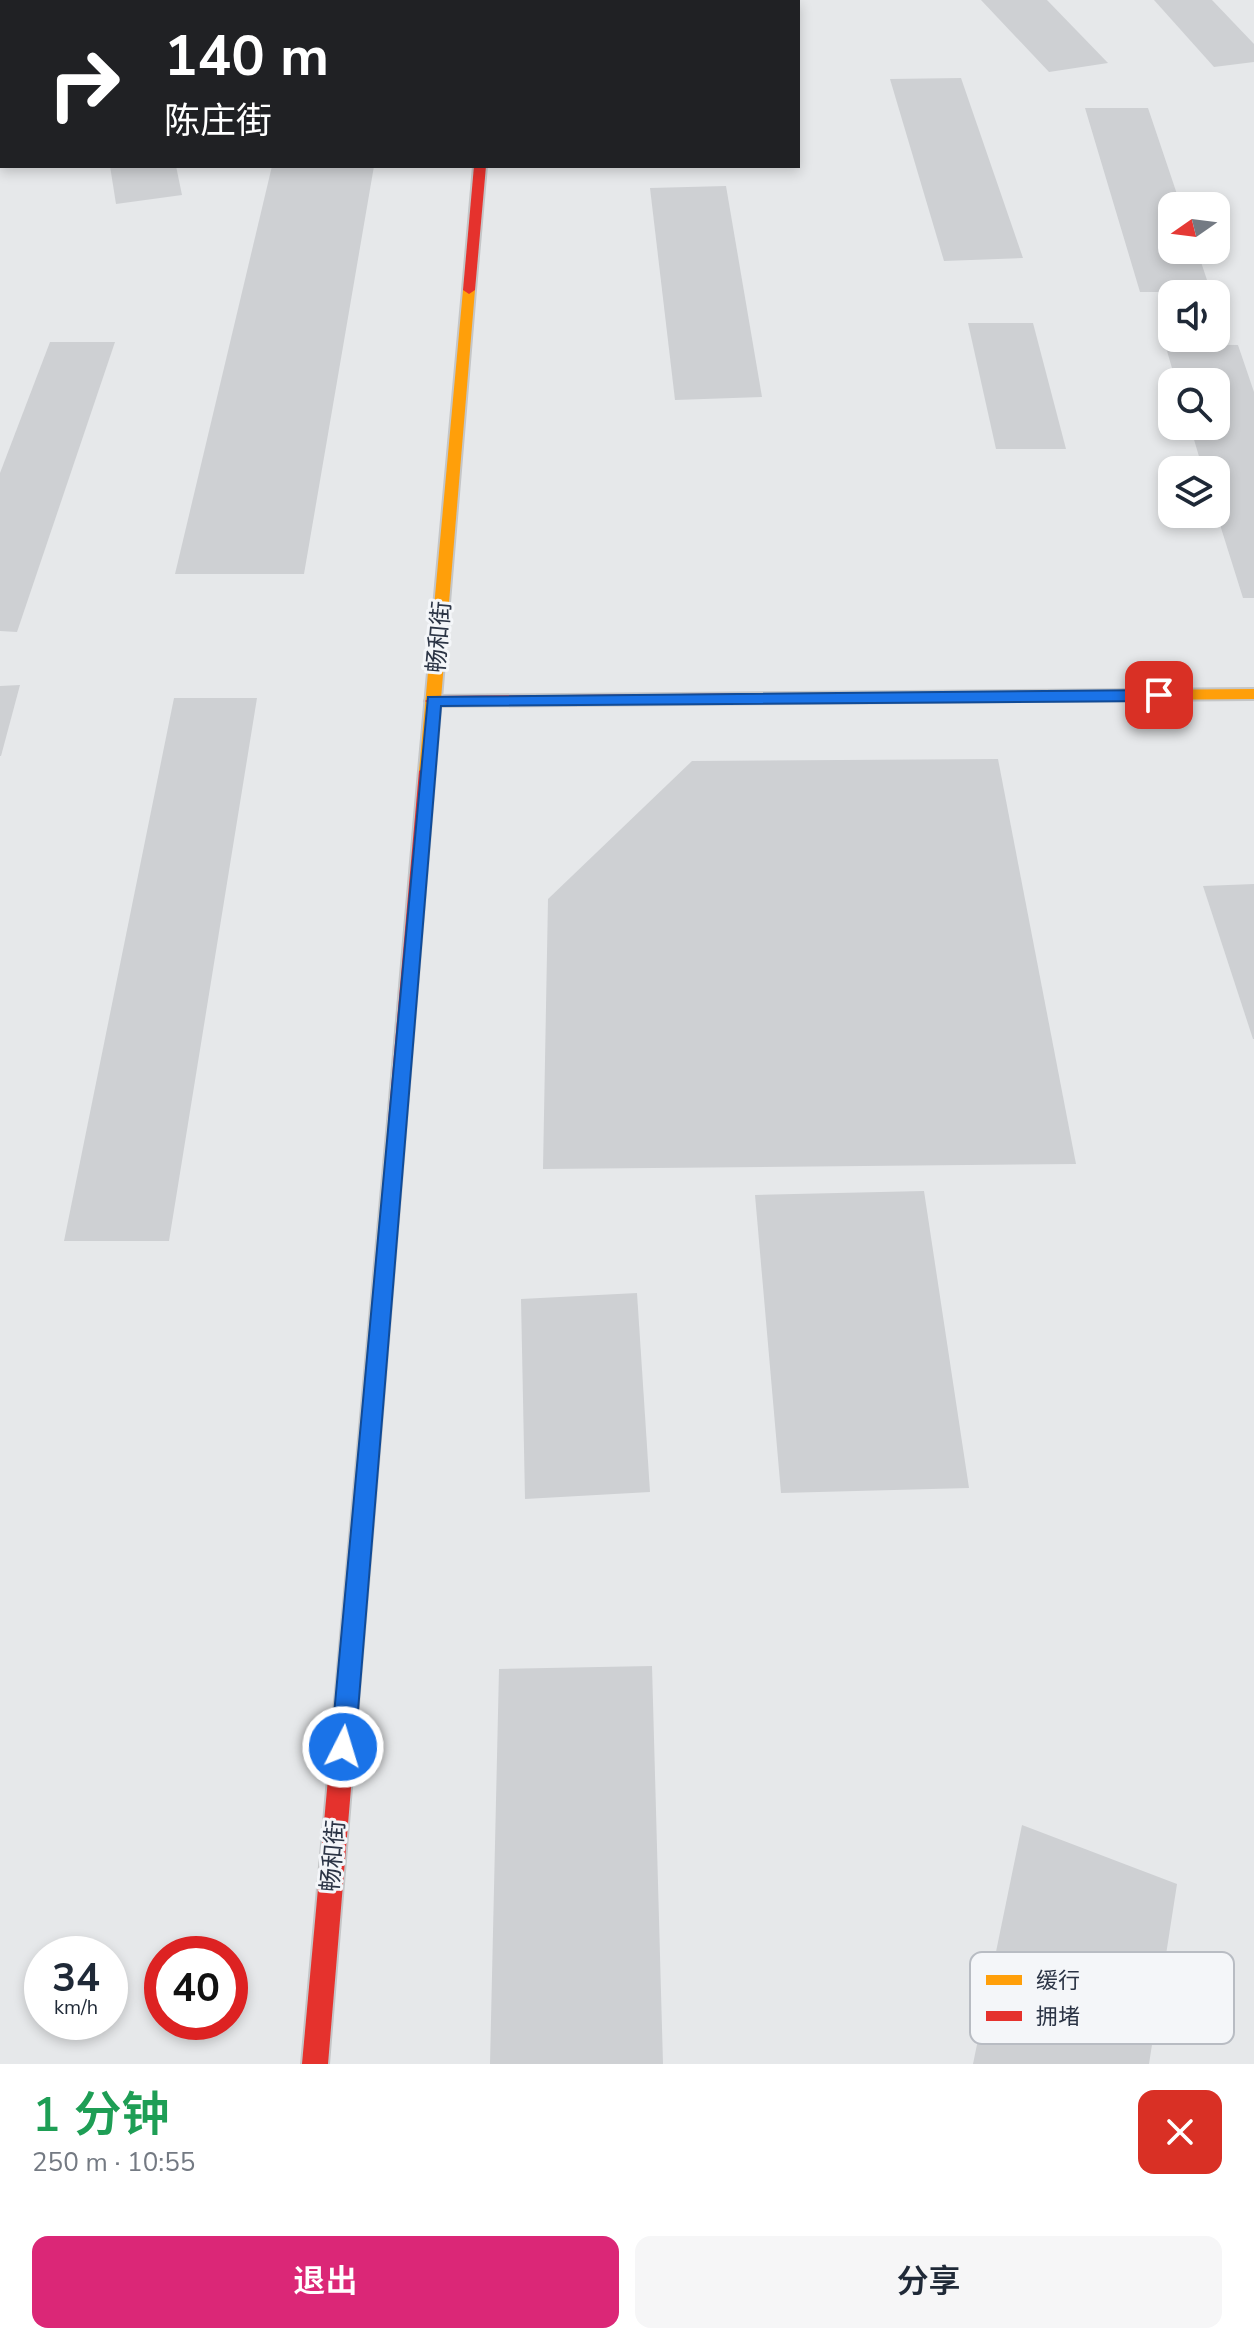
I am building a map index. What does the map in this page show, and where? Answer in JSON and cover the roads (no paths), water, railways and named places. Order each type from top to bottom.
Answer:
[{"type":"street","name":"畅和街","points":[[315,2064],[480,168]]},
{"type":"street","points":[[433,701],[1254,694]]}]
